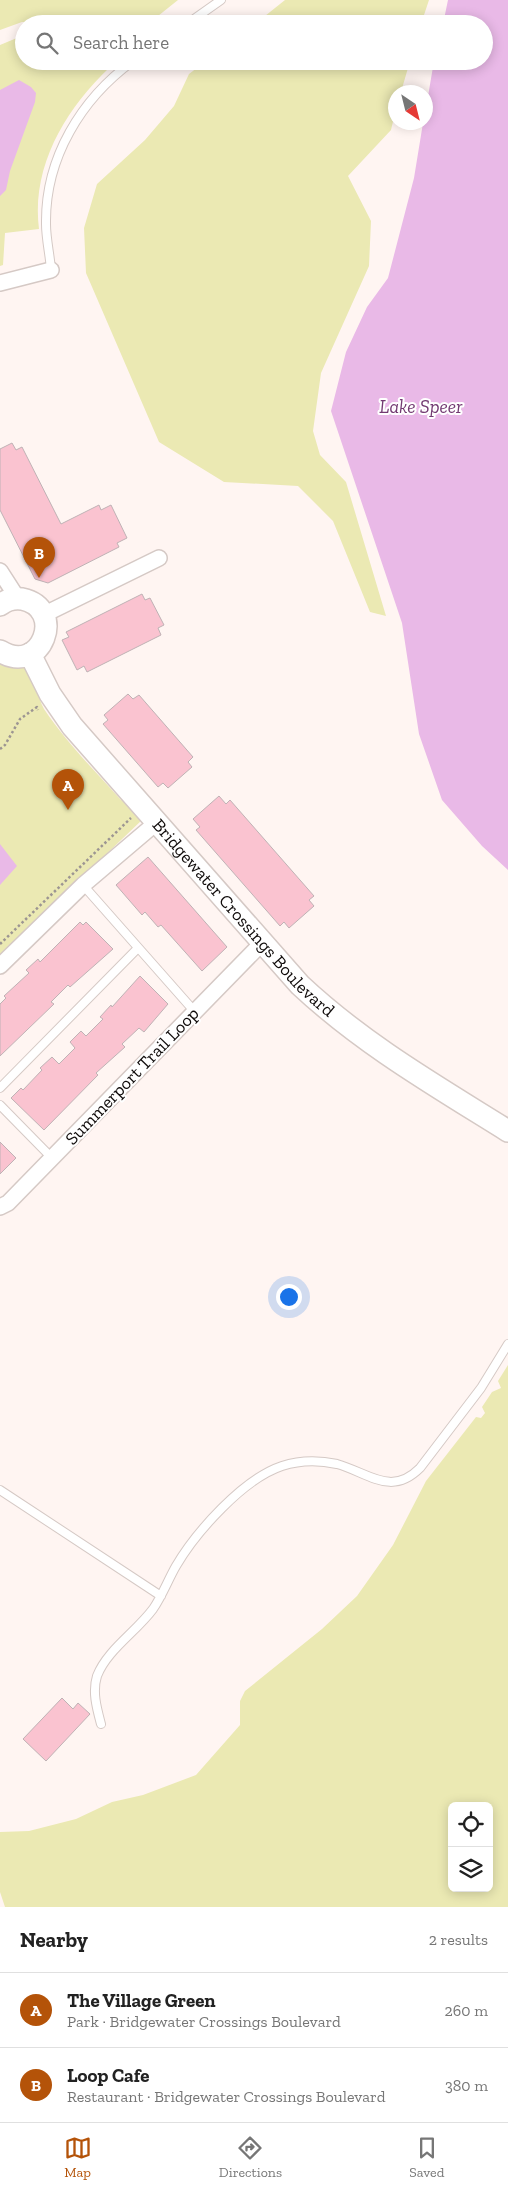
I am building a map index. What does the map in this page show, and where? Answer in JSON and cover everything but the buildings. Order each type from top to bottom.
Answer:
[{"type":"street","points":[[0,283],[51,270]]},
{"type":"street","points":[[43,615],[159,558]]},
{"type":"street","points":[[0,571],[9,602],[33,603],[43,615],[46,630],[45,637],[36,650],[30,654],[15,657],[0,652]]},
{"type":"street","name":"Bridgewater Crossings Boulevard","points":[[30,654],[50,694],[68,720],[300,985],[353,1031],[386,1055],[508,1131]]},
{"type":"street","points":[[0,966],[83,885],[156,822]]},
{"type":"street","name":"Summerport Trail Loop","points":[[0,1207],[8,1203],[262,943]]},
{"type":"lane","points":[[200,15],[222,0]]},
{"type":"lane","points":[[51,270],[46,224],[49,193],[56,160],[80,113],[121,70]]},
{"type":"lane","points":[[83,885],[194,1012]]},
{"type":"lane","points":[[0,1088],[138,948]]},
{"type":"lane","points":[[0,1105],[52,1158]]},
{"type":"lane","points":[[101,1724],[95,1691],[98,1674],[107,1660],[143,1621],[161,1596],[176,1566],[200,1534],[239,1492],[273,1469],[298,1462],[324,1462],[382,1482],[396,1482],[409,1478],[420,1468],[481,1388],[508,1344]]},
{"type":"lane","points":[[0,1490],[161,1596]]},
{"type":"path","points":[[0,749],[5,745],[20,719],[37,707]]},
{"type":"path","points":[[0,944],[131,818]]},
{"type":"shaded area","points":[[0,0],[178,0],[159,15],[15,15],[15,25],[0,30]]},
{"type":"shaded area","points":[[285,0],[429,0],[424,15],[266,15]]},
{"type":"shaded area","points":[[15,39],[15,70],[107,70],[78,102],[54,141],[40,184],[38,206],[39,229],[5,233],[3,265],[0,266],[0,45]]},
{"type":"shaded area","points":[[194,70],[407,70],[403,85],[388,85],[388,130],[391,130],[348,176],[371,221],[369,266],[321,373],[313,431],[320,455],[346,482],[386,616],[370,612],[333,521],[298,486],[224,482],[159,442],[86,273],[84,228],[97,184],[145,140],[174,106],[189,74]]},
{"type":"shaded area","points":[[0,661],[22,667],[28,671],[34,679],[44,709],[62,733],[121,800],[129,802],[143,819],[0,956]]},
{"type":"shaded area","points":[[508,1365],[508,1907],[5,1907],[0,1892],[0,1832],[29,1831],[76,1819],[112,1802],[143,1795],[196,1775],[240,1725],[240,1701],[245,1691],[322,1629],[357,1596],[393,1545],[426,1481],[476,1417],[481,1418],[485,1413],[482,1407],[492,1392],[501,1388],[498,1381]]},
{"type":"water","name":"Lake Speer","points":[[448,0],[508,0],[508,870],[482,846],[442,800],[419,734],[402,623],[331,411],[346,352],[367,307],[388,278],[414,178],[422,130],[433,130],[433,85],[430,85],[432,70],[493,70],[493,15],[445,15]]},
{"type":"water","points":[[19,80],[31,87],[36,93],[35,102],[10,171],[6,190],[0,196],[0,90]]},
{"type":"water","points":[[0,844],[17,866],[0,885]]},
{"type":"place","name":"Loop Cafe","points":[[39,578]]},
{"type":"place","name":"The Village Green","points":[[68,810]]}]
